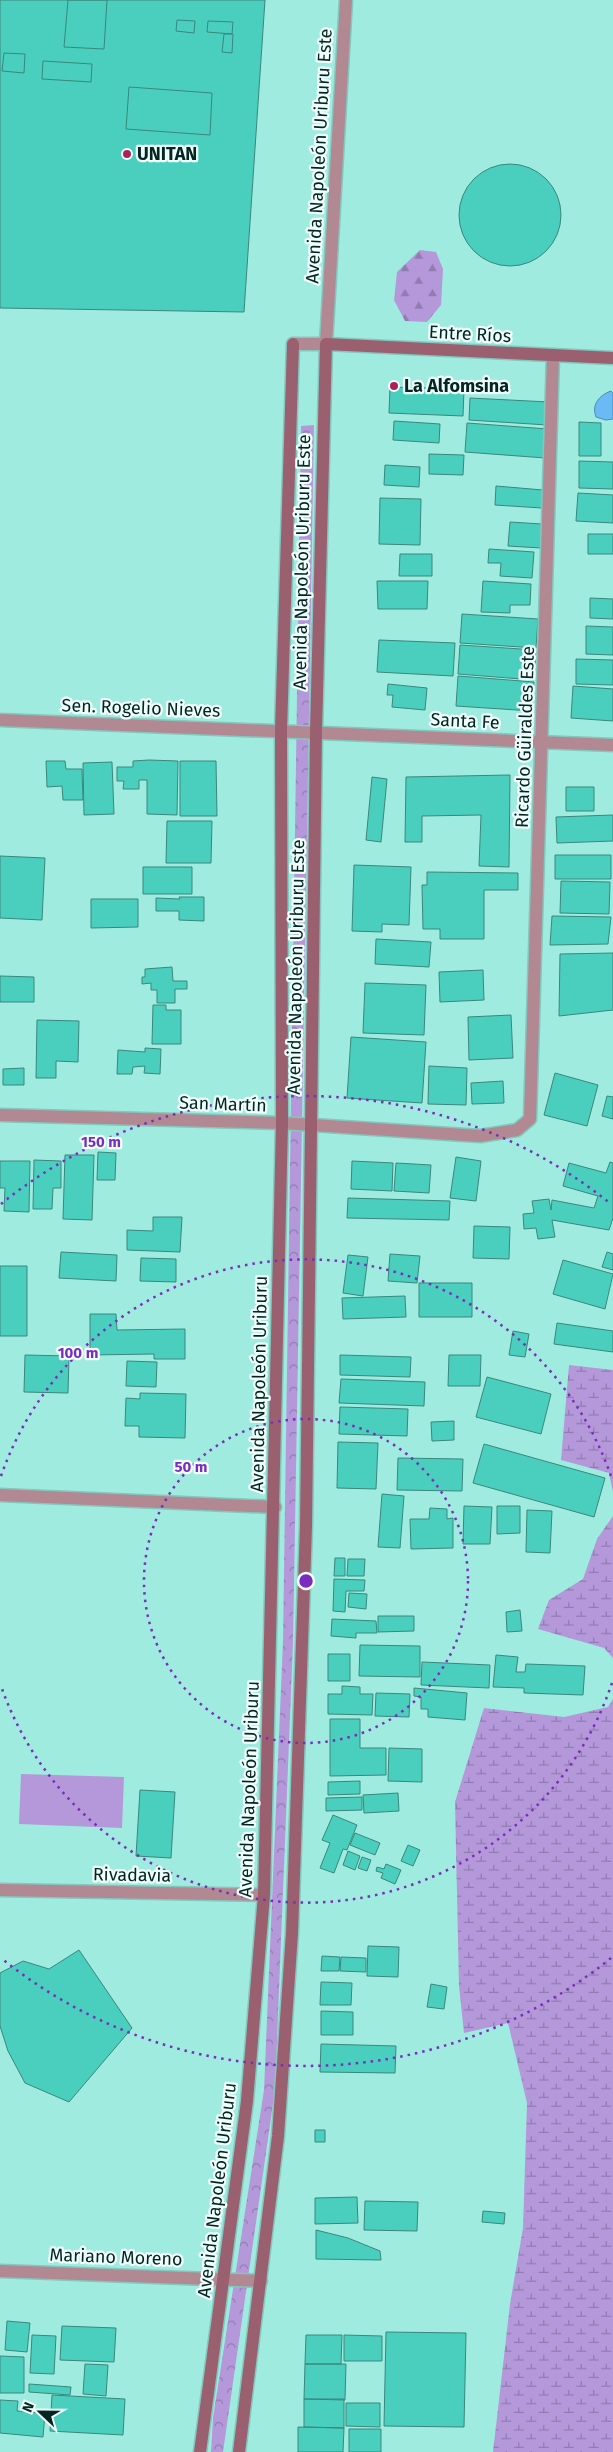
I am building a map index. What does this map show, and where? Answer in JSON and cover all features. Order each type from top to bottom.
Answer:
[{"type":"main road","name":"Avenida Napoleón Uriburu Este","points":[[282,1123],[281,730],[293,344]]},
{"type":"main road","name":"Entre Ríos","points":[[326,344],[613,358]]},
{"type":"main road","name":"Avenida Napoleón Uriburu Este","points":[[311,1124],[316,732],[326,344]]},
{"type":"main road","name":"Avenida Napoleón Uriburu","points":[[200,2452],[247,2101],[264,1896],[282,1123]]},
{"type":"main road","points":[[239,2452],[262,2281],[278,2136],[292,1933],[306,1526],[311,1124]]},
{"type":"street","name":"Avenida Napoleón Uriburu Este","points":[[326,344],[346,0]]},
{"type":"street","points":[[293,344],[326,344]]},
{"type":"street","name":"Ricardo Güiraldes Este","points":[[530,1119],[543,742],[553,355]]},
{"type":"street","name":"Sen. Rogelio Nieves","points":[[0,720],[316,732]]},
{"type":"street","name":"Santa Fe","points":[[316,732],[613,745]]},
{"type":"street","name":"San Martín","points":[[0,1115],[311,1124],[480,1136],[517,1130],[530,1119]]},
{"type":"street","points":[[0,1495],[274,1507]]},
{"type":"street","name":"Rivadavia","points":[[0,1890],[264,1896]]},
{"type":"street","name":"Mariano Moreno","points":[[0,2271],[262,2281]]},
{"type":"green space","points":[[420,250],[436,252],[443,269],[441,305],[427,322],[405,321],[394,300],[397,272]]},
{"type":"green space","points":[[314,425],[293,1642],[275,2090],[223,2452],[211,2452],[213,2418],[264,2090],[283,1641],[301,426]]},
{"type":"green space","points":[[569,1365],[613,1370],[613,1492],[609,1473],[561,1460]]},
{"type":"green space","points":[[613,1516],[613,1658],[604,1648],[538,1629],[549,1600],[583,1579],[597,1539]]},
{"type":"green space","points":[[613,1699],[613,2452],[493,2452],[510,2304],[523,2228],[527,2103],[508,2023],[464,2033],[459,1986],[455,1802],[484,1708],[564,1717],[608,1707]]},
{"type":"green space","points":[[21,1774],[124,1777],[122,1828],[19,1824]]},
{"type":"water","points":[[611,391],[613,393],[613,419],[606,420],[596,417],[596,404],[603,395]]},
{"type":"building","name":"UNITAN","points":[[0,0],[265,0],[244,312],[0,308]]},
{"type":"building","points":[[68,0],[107,0],[104,49],[64,47]]},
{"type":"building","points":[[177,20],[195,21],[194,33],[176,31]]},
{"type":"building","points":[[208,21],[233,22],[232,34],[207,32]]},
{"type":"building","points":[[224,34],[233,34],[232,53],[222,52]]},
{"type":"building","points":[[4,53],[25,54],[24,73],[2,71]]},
{"type":"building","points":[[43,61],[92,64],[91,82],[42,79]]},
{"type":"building","points":[[129,87],[212,93],[210,135],[126,129]]},
{"type":"building","points":[[510,164],[530,168],[546,179],[557,195],[561,215],[557,235],[546,251],[530,262],[510,266],[490,262],[474,251],[463,235],[459,215],[463,195],[474,179],[490,168]]},
{"type":"building","points":[[390,387],[464,389],[463,416],[389,413]]},
{"type":"building","points":[[470,398],[549,402],[547,425],[469,420]]},
{"type":"building","points":[[394,421],[440,424],[439,443],[393,440]]},
{"type":"building","points":[[579,422],[601,423],[601,456],[579,456]]},
{"type":"building","points":[[467,423],[548,429],[545,458],[465,452]]},
{"type":"building","points":[[429,454],[464,455],[463,475],[429,474]]},
{"type":"building","points":[[579,461],[613,462],[613,489],[579,488]]},
{"type":"building","points":[[385,465],[420,467],[419,487],[384,485]]},
{"type":"building","points":[[496,486],[543,490],[542,508],[495,505]]},
{"type":"building","points":[[578,493],[613,495],[613,523],[576,521]]},
{"type":"building","points":[[380,498],[421,499],[420,545],[379,544]]},
{"type":"building","points":[[510,522],[542,524],[541,548],[508,546]]},
{"type":"building","points":[[588,534],[613,534],[613,554],[588,554]]},
{"type":"building","points":[[489,549],[534,552],[532,578],[500,576],[501,563],[488,563]]},
{"type":"building","points":[[400,554],[432,554],[432,576],[399,576]]},
{"type":"building","points":[[377,581],[428,581],[427,609],[378,609]]},
{"type":"building","points":[[483,581],[531,584],[530,605],[510,605],[510,613],[481,612]]},
{"type":"building","points":[[590,598],[613,599],[613,619],[590,618]]},
{"type":"building","points":[[462,614],[538,619],[536,648],[460,643]]},
{"type":"building","points":[[586,626],[613,627],[613,655],[586,654]]},
{"type":"building","points":[[379,640],[455,643],[453,676],[377,672]]},
{"type":"building","points":[[460,645],[536,650],[534,680],[458,674]]},
{"type":"building","points":[[576,659],[613,660],[613,685],[576,684]]},
{"type":"building","points":[[458,676],[534,682],[532,711],[456,706]]},
{"type":"building","points":[[388,684],[427,688],[425,710],[392,707],[393,695],[387,695]]},
{"type":"building","points":[[573,686],[613,689],[613,721],[571,718]]},
{"type":"building","points":[[46,761],[65,761],[66,769],[82,769],[83,800],[63,800],[62,786],[47,787]]},
{"type":"building","points":[[133,761],[178,761],[177,815],[147,814],[147,780],[139,780],[139,789],[123,789],[124,781],[117,781],[117,767],[133,767]]},
{"type":"building","points":[[180,761],[216,761],[217,816],[180,816]]},
{"type":"building","points":[[112,762],[114,814],[84,815],[83,763]]},
{"type":"building","points":[[510,775],[509,867],[479,866],[481,815],[422,816],[422,842],[405,842],[406,777]]},
{"type":"building","points":[[372,777],[387,779],[381,842],[366,840]]},
{"type":"building","points":[[566,787],[594,787],[594,811],[566,811]]},
{"type":"building","points":[[613,815],[613,841],[557,843],[556,817]]},
{"type":"building","points":[[167,821],[212,821],[211,863],[166,863]]},
{"type":"building","points":[[555,855],[611,855],[611,879],[555,879]]},
{"type":"building","points":[[0,856],[45,858],[42,920],[0,918]]},
{"type":"building","points":[[354,865],[411,867],[409,925],[382,924],[382,932],[352,931]]},
{"type":"building","points":[[143,867],[192,867],[192,894],[143,894]]},
{"type":"building","points":[[427,872],[518,873],[518,890],[484,890],[484,939],[440,939],[440,929],[423,929],[422,885],[427,885]]},
{"type":"building","points":[[561,881],[610,882],[609,914],[560,913]]},
{"type":"building","points":[[179,897],[204,897],[204,921],[179,920],[179,911],[156,911],[156,898],[180,899]]},
{"type":"building","points":[[91,899],[138,899],[138,927],[91,928]]},
{"type":"building","points":[[552,916],[611,917],[608,944],[550,945]]},
{"type":"building","points":[[376,939],[431,942],[429,967],[375,964]]},
{"type":"building","points":[[613,953],[613,1010],[559,1016],[560,954]]},
{"type":"building","points":[[172,967],[173,981],[187,981],[187,989],[175,989],[175,1003],[157,1003],[157,990],[151,990],[151,983],[142,984],[142,977],[145,977],[145,969]]},
{"type":"building","points":[[483,970],[484,1000],[440,1002],[439,972]]},
{"type":"building","points":[[0,976],[34,977],[34,1002],[0,1002]]},
{"type":"building","points":[[365,983],[426,985],[424,1035],[363,1033]]},
{"type":"building","points":[[153,1005],[166,1005],[166,1010],[181,1010],[181,1044],[152,1044]]},
{"type":"building","points":[[511,1015],[513,1058],[469,1060],[468,1017]]},
{"type":"building","points":[[37,1020],[79,1021],[78,1062],[56,1061],[56,1078],[36,1078]]},
{"type":"building","points":[[351,1037],[426,1042],[422,1103],[347,1098]]},
{"type":"building","points":[[145,1048],[161,1049],[160,1074],[144,1073],[145,1066],[133,1067],[132,1074],[117,1074],[118,1050],[145,1052]]},
{"type":"building","points":[[429,1066],[467,1068],[466,1105],[428,1104]]},
{"type":"building","points":[[24,1068],[24,1085],[3,1085],[3,1069]]},
{"type":"building","points":[[555,1073],[598,1085],[587,1126],[544,1115]]},
{"type":"building","points":[[503,1081],[504,1103],[472,1104],[471,1083]]},
{"type":"building","points":[[607,1096],[613,1097],[613,1119],[602,1116]]},
{"type":"building","points":[[98,1152],[116,1153],[115,1180],[97,1180]]},
{"type":"building","points":[[65,1155],[94,1155],[92,1220],[63,1219]]},
{"type":"building","points":[[456,1157],[481,1161],[476,1201],[450,1198]]},
{"type":"building","points":[[34,1160],[61,1161],[61,1188],[53,1188],[52,1209],[33,1209]]},
{"type":"building","points":[[0,1161],[30,1161],[29,1212],[4,1211],[5,1188],[0,1188]]},
{"type":"building","points":[[352,1161],[393,1163],[392,1191],[351,1189]]},
{"type":"building","points":[[610,1162],[613,1163],[613,1218],[609,1230],[552,1220],[555,1237],[538,1239],[536,1228],[524,1229],[523,1214],[534,1213],[532,1201],[549,1199],[551,1210],[552,1200],[594,1208],[598,1196],[563,1186],[569,1163],[606,1173]]},
{"type":"building","points":[[396,1163],[431,1165],[429,1193],[394,1191]]},
{"type":"building","points":[[348,1198],[450,1201],[449,1220],[347,1218]]},
{"type":"building","points":[[153,1217],[182,1217],[180,1252],[127,1250],[127,1230],[153,1231]]},
{"type":"building","points":[[474,1226],[510,1227],[509,1259],[473,1258]]},
{"type":"building","points":[[61,1252],[117,1255],[116,1281],[59,1278]]},
{"type":"building","points":[[607,1252],[613,1254],[613,1270],[602,1267]]},
{"type":"building","points":[[390,1254],[420,1256],[417,1283],[388,1281]]},
{"type":"building","points":[[348,1255],[368,1257],[363,1296],[343,1293]]},
{"type":"building","points":[[141,1258],[176,1259],[176,1282],[140,1281]]},
{"type":"building","points":[[563,1260],[613,1274],[605,1309],[553,1294]]},
{"type":"building","points":[[0,1266],[27,1266],[27,1336],[0,1336]]},
{"type":"building","points":[[419,1283],[472,1283],[472,1317],[419,1317]]},
{"type":"building","points":[[405,1296],[406,1317],[343,1319],[342,1298]]},
{"type":"building","points":[[90,1314],[116,1314],[117,1330],[185,1329],[185,1359],[154,1359],[154,1354],[90,1355]]},
{"type":"building","points":[[557,1323],[613,1331],[613,1352],[554,1344]]},
{"type":"building","points":[[513,1331],[529,1334],[525,1357],[509,1355]]},
{"type":"building","points":[[25,1355],[69,1356],[68,1393],[24,1392]]},
{"type":"building","points":[[340,1355],[411,1357],[410,1377],[340,1375]]},
{"type":"building","points":[[449,1355],[481,1355],[480,1386],[448,1386]]},
{"type":"building","points":[[127,1361],[157,1362],[156,1387],[126,1386]]},
{"type":"building","points":[[487,1377],[551,1394],[541,1434],[476,1417]]},
{"type":"building","points":[[341,1379],[425,1382],[424,1406],[339,1403]]},
{"type":"building","points":[[140,1393],[186,1394],[185,1438],[139,1437],[139,1426],[125,1426],[126,1398],[140,1399]]},
{"type":"building","points":[[340,1407],[408,1409],[407,1436],[339,1434]]},
{"type":"building","points":[[454,1421],[454,1440],[432,1441],[431,1422]]},
{"type":"building","points":[[338,1442],[378,1443],[376,1489],[337,1488]]},
{"type":"building","points":[[484,1444],[605,1478],[594,1517],[473,1483]]},
{"type":"building","points":[[398,1458],[463,1459],[462,1491],[397,1490]]},
{"type":"building","points":[[382,1494],[404,1496],[400,1548],[378,1547]]},
{"type":"building","points":[[464,1506],[492,1507],[490,1544],[463,1544]]},
{"type":"building","points":[[497,1506],[520,1506],[520,1533],[497,1534]]},
{"type":"building","points":[[430,1508],[447,1509],[447,1519],[453,1518],[453,1548],[411,1549],[410,1519],[429,1519]]},
{"type":"building","points":[[527,1510],[552,1511],[550,1553],[526,1552]]},
{"type":"building","points":[[335,1558],[345,1558],[345,1576],[334,1576]]},
{"type":"building","points":[[348,1559],[365,1559],[364,1576],[347,1576]]},
{"type":"building","points":[[334,1579],[365,1580],[364,1591],[346,1591],[345,1612],[333,1611]]},
{"type":"building","points":[[349,1593],[367,1594],[366,1609],[348,1607]]},
{"type":"building","points":[[520,1610],[522,1631],[507,1632],[506,1612]]},
{"type":"building","points":[[378,1616],[414,1616],[414,1631],[378,1632]]},
{"type":"building","points":[[332,1619],[376,1621],[377,1633],[356,1633],[356,1638],[331,1636]]},
{"type":"building","points":[[360,1645],[420,1646],[420,1677],[359,1676]]},
{"type":"building","points":[[328,1654],[350,1654],[350,1681],[328,1681]]},
{"type":"building","points":[[496,1655],[518,1657],[516,1672],[525,1672],[526,1664],[585,1666],[583,1695],[524,1693],[524,1688],[493,1687]]},
{"type":"building","points":[[422,1662],[490,1665],[489,1688],[421,1685]]},
{"type":"building","points":[[342,1686],[360,1687],[360,1694],[373,1694],[372,1715],[328,1714],[328,1694],[342,1694]]},
{"type":"building","points":[[414,1688],[467,1693],[465,1720],[428,1717],[428,1709],[421,1709],[421,1697],[414,1696]]},
{"type":"building","points":[[376,1693],[410,1694],[409,1717],[375,1716]]},
{"type":"building","points":[[330,1719],[360,1719],[360,1748],[386,1748],[386,1775],[330,1776]]},
{"type":"building","points":[[389,1748],[422,1749],[422,1782],[388,1781]]},
{"type":"building","points":[[360,1781],[360,1794],[328,1795],[328,1782]]},
{"type":"building","points":[[140,1790],[175,1792],[171,1858],[136,1856]]},
{"type":"building","points":[[398,1793],[399,1811],[364,1813],[363,1795]]},
{"type":"building","points":[[362,1797],[362,1810],[326,1811],[326,1798]]},
{"type":"building","points":[[333,1815],[357,1825],[347,1850],[343,1849],[334,1873],[320,1868],[330,1843],[322,1840]]},
{"type":"building","points":[[355,1833],[380,1843],[375,1855],[350,1845]]},
{"type":"building","points":[[408,1845],[420,1850],[413,1866],[401,1861]]},
{"type":"building","points":[[348,1851],[360,1856],[355,1870],[343,1865]]},
{"type":"building","points":[[362,1857],[371,1860],[367,1871],[358,1868]]},
{"type":"building","points":[[386,1864],[401,1870],[395,1884],[381,1878],[383,1873],[376,1871],[377,1867],[384,1869]]},
{"type":"building","points":[[368,1946],[399,1947],[398,1977],[367,1976]]},
{"type":"building","points":[[79,1950],[132,2028],[69,2102],[25,2083],[8,2051],[0,2026],[0,1973],[23,1961],[49,1969]]},
{"type":"building","points":[[322,1956],[340,1957],[339,1971],[321,1971]]},
{"type":"building","points":[[341,1957],[366,1958],[366,1972],[340,1971]]},
{"type":"building","points":[[321,1982],[352,1983],[351,2005],[320,2005]]},
{"type":"building","points":[[431,1984],[447,1987],[444,2009],[427,2007]]},
{"type":"building","points":[[321,2011],[353,2012],[353,2035],[321,2035]]},
{"type":"building","points":[[321,2044],[396,2046],[395,2073],[320,2072]]},
{"type":"building","points":[[315,2130],[325,2130],[325,2142],[315,2142]]},
{"type":"building","points":[[357,2197],[358,2223],[315,2224],[315,2198]]},
{"type":"building","points":[[365,2201],[418,2202],[417,2231],[364,2230]]},
{"type":"building","points":[[483,2211],[505,2213],[504,2224],[482,2222]]},
{"type":"building","points":[[316,2230],[348,2238],[380,2251],[381,2260],[316,2259]]},
{"type":"building","points":[[7,2321],[30,2323],[27,2352],[5,2350]]},
{"type":"building","points":[[62,2326],[116,2328],[114,2362],[60,2360]]},
{"type":"building","points":[[386,2332],[466,2333],[464,2427],[384,2426]]},
{"type":"building","points":[[32,2335],[56,2336],[54,2374],[30,2373]]},
{"type":"building","points":[[306,2335],[342,2335],[341,2364],[305,2364]]},
{"type":"building","points":[[344,2335],[382,2336],[382,2361],[344,2361]]},
{"type":"building","points":[[0,2356],[24,2357],[24,2393],[0,2393]]},
{"type":"building","points":[[85,2364],[108,2365],[106,2396],[83,2394]]},
{"type":"building","points":[[305,2364],[346,2364],[345,2400],[304,2399]]},
{"type":"building","points":[[29,2384],[71,2387],[70,2395],[29,2392]]},
{"type":"building","points":[[52,2395],[125,2399],[123,2435],[50,2431]]},
{"type":"building","points":[[304,2399],[344,2399],[344,2428],[304,2427]]},
{"type":"building","points":[[0,2400],[18,2401],[17,2411],[45,2413],[43,2437],[0,2433]]},
{"type":"building","points":[[346,2403],[380,2403],[380,2427],[346,2426]]},
{"type":"building","points":[[298,2427],[344,2428],[343,2452],[298,2452]]},
{"type":"building","points":[[349,2429],[381,2429],[381,2452],[349,2452]]},
{"type":"place","name":"UNITAN","points":[[127,154]]},
{"type":"place","name":"La Alfomsina","points":[[394,386]]}]
